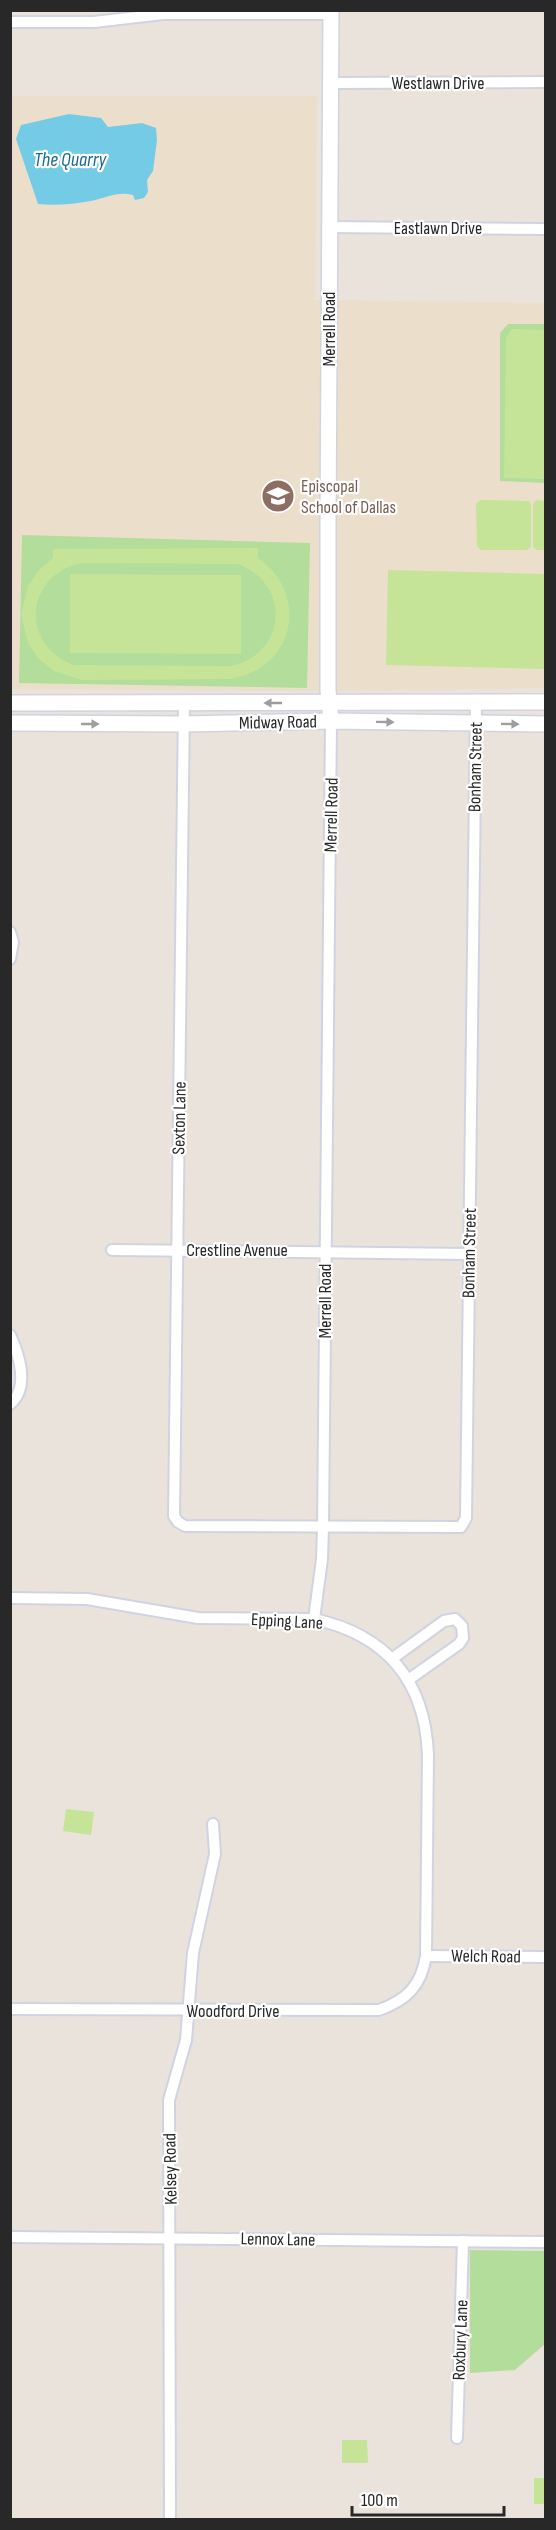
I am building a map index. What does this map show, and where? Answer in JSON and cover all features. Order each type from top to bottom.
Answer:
[{"type":"main road","name":"Merrell Road","points":[[331,12],[329,702],[331,721]]},
{"type":"main road","name":"Midway Road","points":[[10,703],[546,702]]},
{"type":"main road","points":[[56,723],[57,703]]},
{"type":"main road","name":"Midway Road","points":[[10,723],[184,724],[331,721],[546,724]]},
{"type":"street","points":[[10,22],[94,22],[163,12],[331,12]]},
{"type":"street","name":"Westlawn Drive","points":[[331,83],[546,82]]},
{"type":"street","name":"Eastlawn Drive","points":[[330,227],[546,229]]},
{"type":"street","name":"Bonham Street","points":[[185,1526],[461,1527],[466,1518],[476,702]]},
{"type":"street","name":"Sexton Lane","points":[[184,704],[174,1516],[185,1526]]},
{"type":"street","name":"Merrell Road","points":[[314,1619],[322,1559],[323,1527],[331,721]]},
{"type":"street","points":[[10,933],[13,942],[10,958]]},
{"type":"street","name":"Crestline Avenue","points":[[112,1250],[469,1254]]},
{"type":"street","points":[[10,1335],[18,1353],[21,1370],[20,1387],[14,1402],[10,1404]]},
{"type":"street","name":"Epping Lane","points":[[10,1598],[87,1599],[198,1618],[314,1619],[331,1623],[367,1638],[393,1658],[415,1693],[427,1733],[426,1956]]},
{"type":"street","points":[[393,1658],[444,1622],[455,1619],[462,1626],[464,1632],[459,1644],[408,1680]]},
{"type":"street","name":"Kelsey Road","points":[[170,2520],[169,2100],[186,2040],[193,1953],[215,1854],[213,1824]]},
{"type":"street","name":"Welch Road","points":[[426,1956],[546,1957]]},
{"type":"street","name":"Woodford Drive","points":[[10,2009],[379,2010],[395,2004],[417,1985],[426,1956]]},
{"type":"street","name":"Lennox Lane","points":[[10,2237],[546,2242]]},
{"type":"street","name":"Roxbury Lane","points":[[457,2438],[463,2241]]},
{"type":"shaded area","name":"Episcopal School of Dallas","points":[[11,96],[317,96],[315,300],[545,303],[545,688],[314,691],[11,689]]},
{"type":"green space","points":[[508,324],[545,324],[545,483],[500,481],[500,333]]},
{"type":"green space","points":[[512,329],[545,330],[545,479],[504,478],[506,338]]},
{"type":"green space","points":[[481,500],[529,501],[531,504],[531,547],[527,550],[481,550],[477,546],[476,504]]},
{"type":"green space","points":[[536,500],[545,501],[545,550],[536,550],[533,546],[533,504]]},
{"type":"green space","points":[[22,535],[310,543],[307,688],[19,683]]},
{"type":"green space","points":[[258,548],[258,558],[275,573],[285,591],[289,610],[288,629],[281,647],[268,662],[251,673],[229,679],[82,680],[54,671],[39,659],[28,643],[21,614],[28,586],[39,570],[53,558],[53,549]],"holes":[[[82,563],[238,564],[255,574],[268,587],[274,602],[276,618],[272,634],[263,648],[249,659],[230,666],[74,665],[56,655],[44,642],[37,627],[36,611],[40,595],[49,581],[63,570]]]},
{"type":"green space","points":[[388,570],[545,574],[545,669],[386,665]]},
{"type":"green space","points":[[70,574],[241,575],[241,654],[70,653]]},
{"type":"green space","points":[[66,1809],[94,1812],[91,1835],[63,1831]]},
{"type":"green space","points":[[470,2250],[545,2251],[545,2344],[515,2370],[470,2373]]},
{"type":"green space","points":[[342,2440],[367,2440],[368,2463],[342,2463]]},
{"type":"green space","points":[[534,2478],[545,2478],[545,2504],[534,2504]]},
{"type":"water","name":"The Quarry","points":[[69,114],[101,118],[108,127],[142,123],[156,128],[157,140],[153,171],[147,180],[148,192],[144,198],[135,200],[133,195],[122,194],[78,203],[38,204],[16,139],[21,125]]},
{"type":"place","name":"Episcopal School of Dallas","points":[[278,496]]}]
